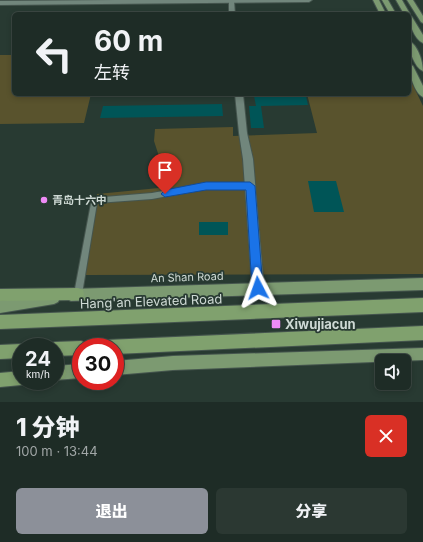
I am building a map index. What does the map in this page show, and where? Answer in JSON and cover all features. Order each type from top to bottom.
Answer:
[{"type":"highway","points":[[0,295],[78,294]]},
{"type":"highway","name":"Hang'an Elevated Road","points":[[0,322],[423,304]]},
{"type":"highway","points":[[124,346],[423,333]]},
{"type":"highway","points":[[0,352],[12,351]]},
{"type":"highway","points":[[0,380],[12,379]]},
{"type":"main road","points":[[376,0],[382,12]]},
{"type":"main road","points":[[385,0],[392,12]]},
{"type":"main road","points":[[399,0],[406,12]]},
{"type":"main road","points":[[410,0],[423,21]]},
{"type":"main road","points":[[411,20],[423,41]]},
{"type":"main road","points":[[411,47],[423,68]]},
{"type":"main road","points":[[411,70],[423,94]]},
{"type":"main road","name":"An Shan Road","points":[[0,307],[78,294],[423,284]]},
{"type":"main road","points":[[124,367],[173,363],[423,354]]},
{"type":"main road","points":[[0,373],[12,373]]},
{"type":"street","points":[[231,0],[232,12]]},
{"type":"street","points":[[0,3],[309,0]]},
{"type":"street","points":[[239,96],[243,133],[248,159],[258,288]]},
{"type":"lane","points":[[78,294],[94,200],[152,196],[206,186],[250,186]]},
{"type":"shaded area","points":[[0,55],[12,55],[12,96],[91,96],[84,123],[0,124]]},
{"type":"shaded area","points":[[411,81],[423,106],[423,274],[85,275],[97,194],[169,187],[154,141],[155,129],[233,127],[233,136],[317,133],[308,96],[411,96]]},
{"type":"building","points":[[254,96],[306,96],[308,105],[261,106],[264,128],[251,128],[249,106],[256,106]]},
{"type":"building","points":[[222,104],[223,116],[100,118],[103,106]]},
{"type":"building","points":[[308,181],[336,181],[344,212],[314,212]]},
{"type":"building","points":[[199,222],[228,222],[228,235],[199,235]]},
{"type":"place","name":"青岛十六中","points":[[44,200]]},
{"type":"place","name":"Xiwujiacun","points":[[276,324]]},
{"type":"route","points":[[165,194],[206,186],[250,186],[258,288]]}]
